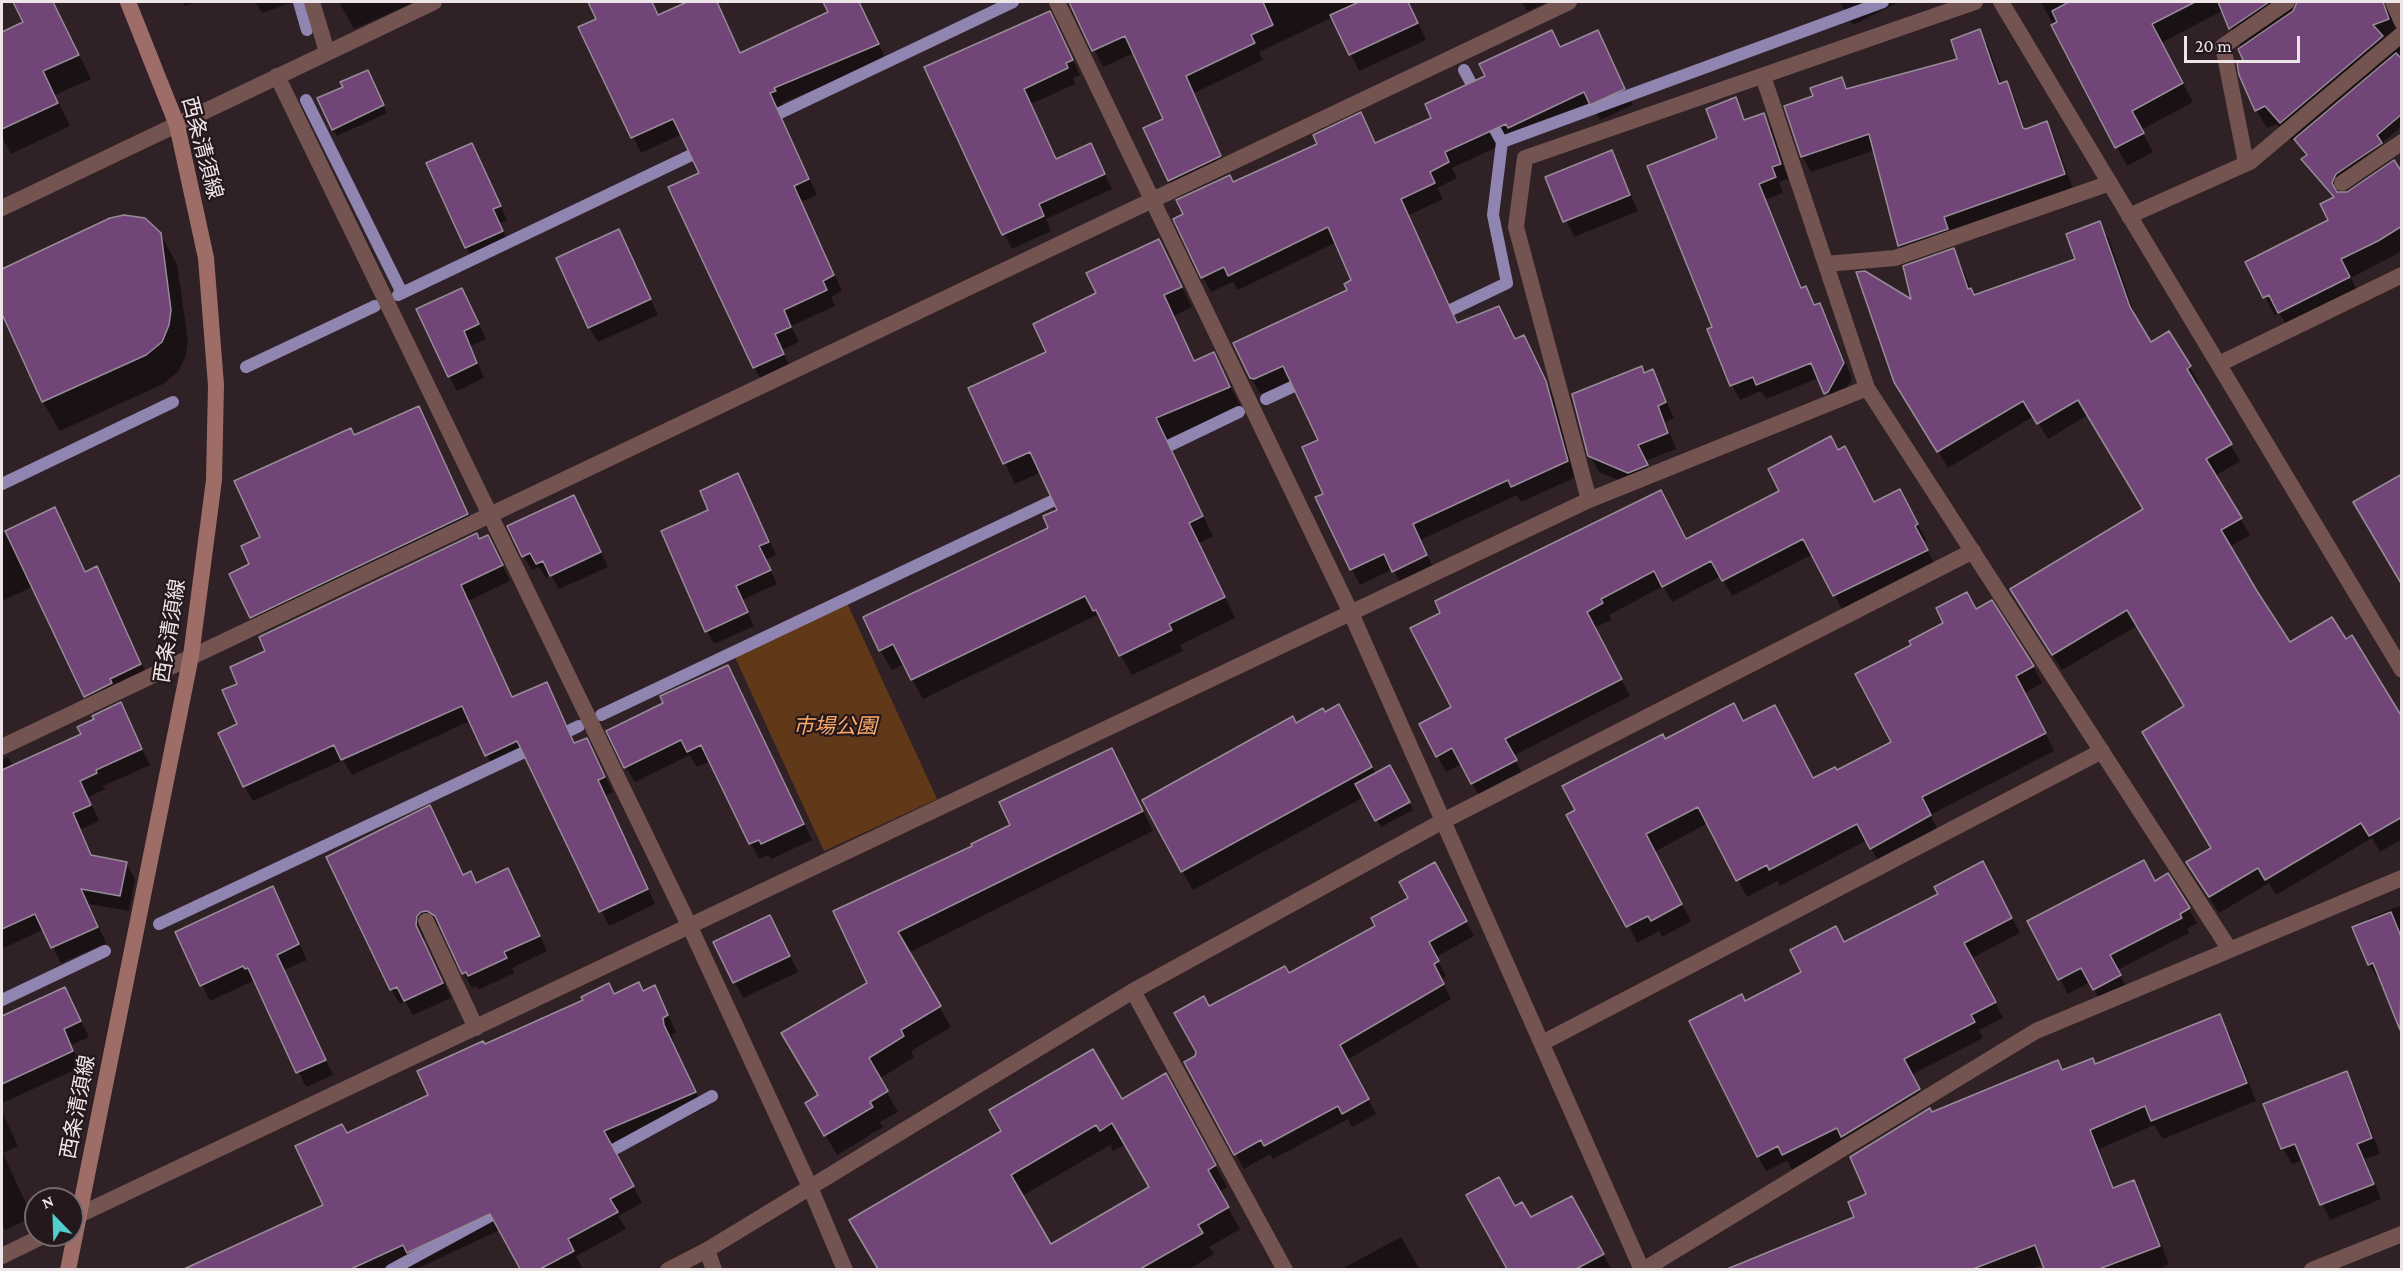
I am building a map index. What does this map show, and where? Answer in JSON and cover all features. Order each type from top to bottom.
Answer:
[{"type":"main road","name":"西条清須線","points":[[82,1187],[190,656],[214,480],[216,385],[206,258],[177,125],[128,2]]},
{"type":"main road","name":"西条清須線","points":[[68,1269],[72,1247]]},
{"type":"street","points":[[312,2],[327,52]]},
{"type":"street","points":[[2,208],[434,2]]},
{"type":"street","points":[[1057,2],[1154,199],[1350,611],[1643,1269],[2036,1031],[2402,878]]},
{"type":"street","points":[[2,747],[1569,2]]},
{"type":"street","points":[[1589,500],[1516,227],[1525,158],[1975,2]]},
{"type":"street","points":[[2001,2],[2402,670]]},
{"type":"street","points":[[2246,164],[2223,46],[2287,2]]},
{"type":"street","points":[[2393,2],[2402,22]]},
{"type":"street","points":[[2129,216],[2246,164],[2402,34]]},
{"type":"street","points":[[277,76],[690,927],[810,1187],[845,1269]]},
{"type":"street","points":[[1763,76],[1868,388],[2230,950]]},
{"type":"street","points":[[2342,183],[2402,142]]},
{"type":"street","points":[[1826,264],[1895,258],[2110,183]]},
{"type":"street","points":[[2219,364],[2402,275]]},
{"type":"street","points":[[84,1215],[1350,611],[1589,500],[1868,388]]},
{"type":"street","points":[[668,1269],[707,1250],[1133,991],[1443,821],[1973,551]]},
{"type":"street","points":[[1542,1043],[2102,751]]},
{"type":"street","points":[[426,921],[476,1028]]},
{"type":"street","points":[[1133,991],[1285,1269]]},
{"type":"street","points":[[2312,1269],[2402,1234]]},
{"type":"street","points":[[2,1256],[24,1245]]},
{"type":"street","points":[[707,1250],[714,1269]]},
{"type":"green space","name":"市場公園","points":[[847,603],[937,799],[824,851],[734,655]]},
{"type":"building","points":[[13,2],[53,2],[79,55],[43,71],[58,103],[2,129],[2,32],[23,22]]},
{"type":"building","points":[[588,2],[652,2],[658,15],[687,2],[717,2],[740,53],[828,12],[823,2],[859,2],[879,44],[774,88],[776,91],[770,93],[809,179],[794,186],[834,275],[823,281],[827,290],[784,310],[791,327],[775,334],[784,354],[753,368],[668,187],[699,173],[673,119],[631,138],[578,27],[596,19]]},
{"type":"building","points":[[1069,2],[1263,2],[1273,25],[1251,35],[1255,43],[1186,76],[1221,156],[1168,181],[1143,128],[1163,119],[1125,36],[1092,51]]},
{"type":"building","points":[[1359,2],[1408,2],[1418,23],[1349,55],[1330,15]]},
{"type":"building","points":[[2069,2],[2195,2],[2152,24],[2183,83],[2132,111],[2144,133],[2115,148],[2051,25],[2057,22],[2052,11]]},
{"type":"building","points":[[2218,2],[2269,2],[2229,29]]},
{"type":"building","points":[[2297,2],[2383,2],[2389,19],[2373,25],[2383,36],[2280,123],[2265,106],[2255,111],[2239,75],[2237,63],[2243,60],[2238,49],[2293,11]]},
{"type":"building","points":[[1050,11],[1073,60],[1066,63],[1068,68],[1024,89],[1056,159],[1091,143],[1105,174],[1039,204],[1044,216],[1002,235],[924,67]]},
{"type":"building","points":[[1980,29],[1999,84],[2007,81],[2023,128],[2047,121],[2065,174],[1944,217],[1948,229],[1898,246],[1869,134],[1801,157],[1784,106],[1813,96],[1810,88],[1842,77],[1846,89],[1957,59],[1951,40]]},
{"type":"building","points":[[1552,30],[1560,47],[1598,30],[1625,89],[1590,105],[1584,92],[1508,128],[1506,124],[1445,152],[1449,162],[1430,172],[1435,183],[1401,199],[1457,323],[1499,306],[1515,339],[1524,335],[1546,381],[1568,461],[1511,487],[1508,480],[1413,524],[1427,555],[1392,572],[1384,554],[1350,570],[1315,497],[1323,494],[1302,447],[1318,440],[1283,366],[1254,379],[1250,378],[1233,343],[1347,290],[1344,284],[1351,280],[1328,227],[1228,276],[1224,267],[1201,278],[1173,219],[1183,214],[1176,200],[1230,175],[1233,182],[1317,144],[1313,135],[1361,112],[1375,143],[1431,118],[1425,104],[1485,76],[1479,64]]},
{"type":"building","points":[[2396,53],[2402,59],[2402,114],[2377,135],[2382,143],[2336,174],[2332,183],[2337,192],[2347,192],[2394,160],[2402,172],[2402,226],[2341,259],[2350,277],[2278,313],[2269,295],[2263,298],[2245,262],[2328,220],[2320,204],[2334,197],[2301,159],[2307,155],[2294,139]]},
{"type":"building","points":[[368,70],[384,105],[332,130],[317,98],[343,87],[340,82]]},
{"type":"building","points":[[1736,97],[1744,120],[1764,113],[1781,164],[1772,167],[1776,177],[1759,184],[1801,288],[1806,286],[1814,305],[1820,303],[1844,363],[1828,392],[1824,394],[1811,363],[1756,385],[1753,377],[1730,386],[1707,329],[1712,327],[1647,166],[1717,138],[1706,109]]},
{"type":"building","points":[[472,143],[501,206],[493,209],[503,231],[465,248],[426,163]]},
{"type":"building","points":[[1612,150],[1630,195],[1563,222],[1545,177]]},
{"type":"building","points":[[124,215],[145,218],[161,233],[171,310],[169,325],[162,342],[146,355],[42,402],[2,314],[2,269],[110,218]]},
{"type":"building","points":[[2100,221],[2130,307],[2151,342],[2169,331],[2191,366],[2187,369],[2232,444],[2206,459],[2242,518],[2221,530],[2257,591],[2290,642],[2332,617],[2346,639],[2352,635],[2402,717],[2402,817],[2369,836],[2361,823],[2265,880],[2258,868],[2209,897],[2186,862],[2211,848],[2142,732],[2184,706],[2127,610],[2052,655],[2010,589],[2143,509],[2078,400],[2037,424],[2023,401],[1937,452],[1894,382],[1856,272],[1865,271],[1911,299],[1903,266],[1954,248],[1968,289],[1971,288],[1974,295],[2075,259],[2066,234]]},
{"type":"building","points":[[619,229],[651,299],[588,328],[556,258]]},
{"type":"building","points":[[1159,239],[1182,287],[1164,295],[1194,361],[1214,352],[1230,387],[1156,418],[1203,516],[1189,523],[1225,597],[1169,624],[1172,630],[1119,656],[1096,610],[1093,611],[1085,596],[911,680],[893,644],[879,651],[863,617],[1048,528],[1043,516],[1057,510],[1030,452],[1003,464],[968,388],[1046,352],[1033,324],[1096,293],[1086,273]]},
{"type":"building","points":[[462,288],[479,324],[464,331],[477,363],[448,377],[416,309]]},
{"type":"building","points":[[1642,366],[1644,373],[1653,369],[1666,402],[1658,406],[1668,433],[1638,445],[1648,465],[1628,473],[1588,456],[1572,394]]},
{"type":"building","points":[[419,406],[468,514],[250,618],[229,574],[249,564],[241,546],[260,537],[234,481],[351,428],[354,435]]},
{"type":"building","points":[[1831,436],[1838,450],[1845,446],[1874,502],[1900,489],[1918,524],[1915,526],[1928,550],[1833,596],[1803,539],[1722,581],[1711,561],[1662,587],[1654,571],[1601,599],[1603,603],[1587,612],[1622,679],[1505,739],[1517,760],[1471,784],[1452,748],[1436,757],[1419,724],[1451,707],[1410,628],[1440,613],[1435,601],[1661,490],[1686,539],[1779,491],[1768,469]]},
{"type":"building","points":[[738,473],[769,542],[759,546],[771,570],[736,586],[748,612],[705,632],[661,531],[708,510],[700,491]]},
{"type":"building","points":[[2402,474],[2402,585],[2353,502]]},
{"type":"building","points":[[574,495],[601,552],[550,576],[543,561],[536,564],[530,553],[522,557],[507,526]]},
{"type":"building","points":[[55,507],[85,572],[97,566],[141,664],[110,679],[112,683],[84,697],[5,531]]},
{"type":"building","points":[[477,533],[479,539],[488,535],[503,565],[461,585],[512,697],[547,682],[574,743],[587,738],[605,777],[598,780],[648,889],[599,912],[517,741],[485,756],[462,706],[341,760],[334,745],[243,787],[218,733],[237,724],[222,690],[237,684],[230,667],[265,651],[259,637]]},
{"type":"building","points":[[1967,592],[1976,609],[1992,600],[2034,666],[2016,676],[2046,733],[1922,797],[1931,815],[1870,849],[1857,824],[1769,870],[1767,865],[1736,881],[1698,807],[1646,834],[1682,904],[1651,921],[1648,916],[1626,927],[1566,815],[1575,810],[1562,786],[1663,734],[1665,739],[1734,703],[1743,721],[1775,705],[1813,778],[1835,767],[1837,770],[1891,742],[1855,674],[1911,645],[1909,641],[1943,623],[1936,608]]},
{"type":"building","points":[[728,665],[804,824],[761,844],[759,840],[749,844],[701,745],[687,752],[681,740],[624,768],[606,731],[663,703],[660,696]]},
{"type":"building","points":[[121,702],[142,749],[96,770],[97,773],[80,781],[91,805],[73,813],[91,855],[127,862],[120,896],[81,889],[98,927],[51,948],[35,914],[2,929],[2,770],[81,734],[77,727],[94,719],[92,716]]},
{"type":"building","points":[[1339,704],[1372,767],[1181,872],[1142,800],[1293,716],[1296,723],[1323,708],[1325,712]]},
{"type":"building","points":[[1112,748],[1143,811],[898,932],[941,1006],[901,1030],[904,1036],[869,1058],[888,1091],[870,1102],[873,1107],[824,1136],[805,1103],[818,1095],[781,1033],[867,983],[833,911],[972,846],[971,844],[1010,825],[999,802]]},
{"type":"building","points":[[1390,765],[1410,802],[1375,821],[1355,784]]},
{"type":"building","points":[[430,805],[463,875],[471,871],[476,883],[508,868],[540,936],[504,952],[507,958],[468,976],[466,972],[462,974],[435,916],[427,911],[421,912],[417,916],[416,925],[443,983],[404,1001],[397,987],[390,990],[326,857]]},
{"type":"building","points":[[2144,860],[2155,881],[2168,873],[2190,908],[2180,914],[2182,918],[2110,955],[2121,975],[2093,990],[2081,968],[2058,980],[2027,921]]},
{"type":"building","points":[[1983,861],[2012,918],[1964,943],[1996,1002],[1971,1015],[1975,1022],[1904,1059],[1920,1089],[1841,1137],[1837,1128],[1782,1155],[1778,1146],[1757,1157],[1689,1021],[1742,994],[1745,1001],[1801,972],[1790,950],[1836,926],[1844,942],[1938,894],[1934,887]]},
{"type":"building","points":[[1435,862],[1467,921],[1429,942],[1439,961],[1434,964],[1444,984],[1340,1045],[1369,1099],[1342,1114],[1338,1106],[1264,1146],[1261,1140],[1234,1155],[1184,1062],[1195,1056],[1196,1052],[1174,1013],[1204,996],[1209,1006],[1285,966],[1289,973],[1375,926],[1371,918],[1408,898],[1399,882]]},
{"type":"building","points":[[273,886],[299,944],[277,955],[326,1060],[296,1073],[248,968],[245,969],[243,966],[200,986],[175,932]]},
{"type":"building","points":[[2391,912],[2402,939],[2400,1030],[2373,963],[2368,965],[2352,927]]},
{"type":"building","points":[[770,915],[790,956],[733,983],[713,942]]},
{"type":"building","points":[[639,982],[643,991],[655,985],[668,1015],[663,1018],[664,1025],[696,1092],[604,1131],[634,1186],[610,1199],[618,1212],[568,1239],[574,1251],[540,1269],[520,1269],[490,1214],[407,1253],[403,1245],[351,1269],[184,1269],[323,1205],[295,1146],[342,1124],[347,1133],[428,1095],[417,1071],[483,1041],[485,1044],[583,1000],[581,997],[609,983],[614,994]]},
{"type":"building","points":[[65,987],[81,1021],[64,1029],[73,1051],[2,1084],[2,1016]]},
{"type":"building","points":[[2220,1014],[2247,1083],[2151,1121],[2145,1106],[2090,1130],[2113,1188],[2134,1180],[2160,1246],[2099,1269],[2044,1269],[2035,1245],[1973,1269],[1727,1269],[1854,1217],[1848,1202],[1866,1194],[1850,1157],[1930,1108],[1932,1112],[2058,1060],[2062,1070],[2093,1058],[2095,1064]]},
{"type":"building","points":[[1093,1049],[1122,1099],[1166,1073],[1216,1165],[1208,1170],[1229,1207],[1198,1225],[1203,1233],[1140,1269],[878,1269],[849,1220],[1001,1131],[989,1110]],"holes":[[[1112,1123],[1149,1187],[1051,1244],[1011,1175],[1096,1125],[1100,1131]]]},
{"type":"building","points":[[2347,1071],[2372,1138],[2357,1144],[2374,1184],[2320,1205],[2295,1144],[2281,1149],[2263,1104]]},
{"type":"building","points":[[1499,1177],[1515,1206],[1522,1202],[1531,1217],[1572,1196],[1604,1254],[1576,1269],[1507,1269],[1466,1195]]},
{"type":"waterway","points":[[299,2],[307,30]]},
{"type":"waterway","points":[[765,120],[1013,2]]},
{"type":"waterway","points":[[1488,117],[1502,142],[1883,2]]},
{"type":"waterway","points":[[1464,70],[1478,96]]},
{"type":"waterway","points":[[306,100],[402,293]]},
{"type":"waterway","points":[[1436,317],[1507,283],[1493,215],[1502,142]]},
{"type":"waterway","points":[[398,295],[706,148]]},
{"type":"waterway","points":[[246,367],[375,306]]},
{"type":"waterway","points":[[1266,399],[1307,380]]},
{"type":"waterway","points":[[2,484],[173,402]]},
{"type":"waterway","points":[[1156,452],[1239,412]]},
{"type":"waterway","points":[[601,715],[1067,494]]},
{"type":"waterway","points":[[556,737],[579,726]]},
{"type":"waterway","points":[[159,924],[537,746]]},
{"type":"waterway","points":[[2,1000],[105,951]]},
{"type":"waterway","points":[[600,1157],[712,1096]]},
{"type":"waterway","points":[[391,1270],[505,1208]]}]
